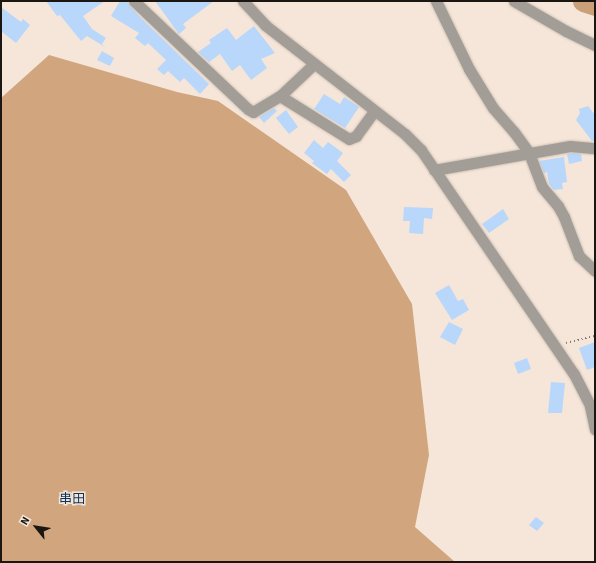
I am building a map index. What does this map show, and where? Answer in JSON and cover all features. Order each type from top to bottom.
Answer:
[{"type":"street","points":[[134,1],[248,109],[253,112],[280,96],[314,64]]},
{"type":"street","points":[[243,1],[265,25],[405,134],[421,150],[583,388],[590,406],[595,429]]},
{"type":"street","points":[[436,1],[468,69],[493,108],[514,132],[529,153],[542,188],[558,206],[564,217],[579,256],[595,271]]},
{"type":"street","points":[[514,1],[566,32],[595,45]]},
{"type":"street","points":[[280,96],[349,139],[356,136],[374,111]]},
{"type":"street","points":[[434,170],[570,146],[594,148]]},
{"type":"path","points":[[555,346],[595,336]]},
{"type":"shaded area","points":[[49,55],[177,92],[218,101],[346,190],[412,304],[429,455],[415,527],[455,562],[1,561],[1,98]]},
{"type":"building","points":[[46,1],[105,1],[83,16],[92,29],[106,38],[102,44],[105,47],[87,36],[81,41],[60,15],[57,16]]},
{"type":"building","points":[[120,1],[127,2],[141,18],[209,84],[200,94],[184,78],[180,82],[168,71],[164,75],[157,69],[166,60],[148,43],[145,46],[135,38],[139,33],[111,16]]},
{"type":"building","points":[[155,1],[214,1],[183,24],[186,28],[179,34]]},
{"type":"building","points":[[1,7],[21,22],[23,19],[30,25],[16,43],[1,31]]},
{"type":"building","points":[[254,26],[275,53],[261,59],[267,68],[251,80],[240,65],[232,71],[220,54],[209,62],[198,52],[211,43],[209,40],[227,28],[236,40]]},
{"type":"building","points":[[102,51],[114,58],[110,66],[97,60]]},
{"type":"building","points":[[324,94],[340,104],[344,97],[359,107],[345,128],[314,109]]},
{"type":"building","points":[[588,106],[595,115],[595,141],[592,141],[576,120],[580,113],[579,109]]},
{"type":"building","points":[[274,108],[277,111],[264,123],[259,117]]},
{"type":"building","points":[[286,110],[298,127],[289,134],[276,118]]},
{"type":"building","points":[[314,140],[323,148],[328,142],[343,153],[337,161],[351,175],[344,182],[331,169],[327,174],[312,163],[314,161],[304,153]]},
{"type":"building","points":[[567,154],[581,154],[582,161],[569,164]]},
{"type":"building","points":[[564,157],[567,182],[562,183],[563,189],[554,190],[549,184],[547,172],[544,173],[539,161]]},
{"type":"building","points":[[404,207],[433,208],[432,219],[424,218],[423,234],[409,233],[410,221],[403,221]]},
{"type":"building","points":[[503,209],[509,219],[489,233],[482,224]]},
{"type":"building","points":[[449,285],[458,301],[463,299],[469,310],[452,320],[435,293]]},
{"type":"building","points":[[449,322],[463,329],[455,345],[440,337]]},
{"type":"building","points":[[595,342],[595,367],[587,370],[579,348]]},
{"type":"building","points":[[527,358],[531,369],[518,374],[514,363]]},
{"type":"building","points":[[551,382],[565,383],[562,413],[548,413]]},
{"type":"building","points":[[536,517],[544,523],[537,531],[529,525]]},
{"type":"waterway","points":[[583,1],[595,5]]},
{"type":"district","name":"串田","points":[[72,499]]}]
